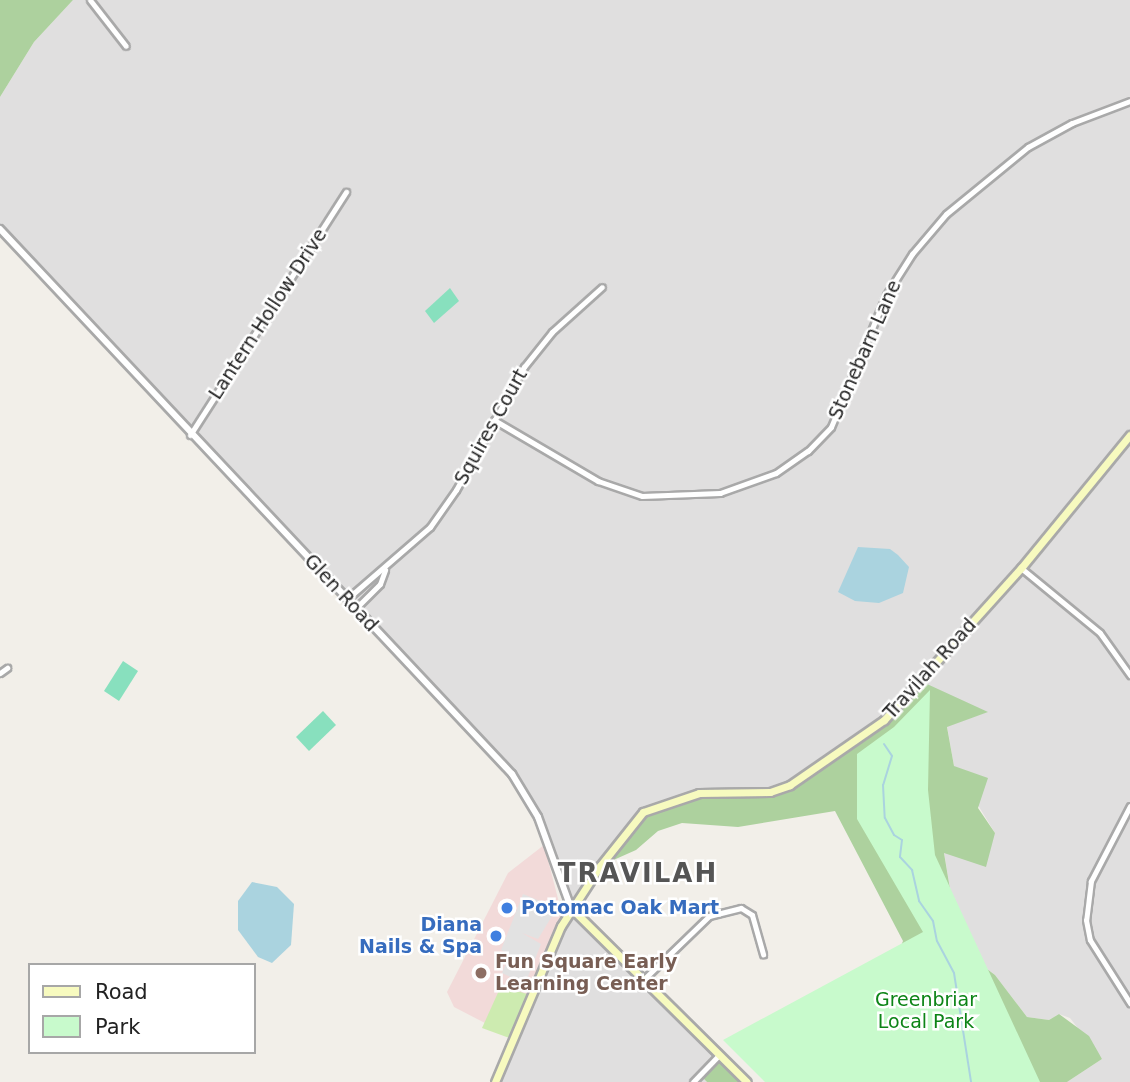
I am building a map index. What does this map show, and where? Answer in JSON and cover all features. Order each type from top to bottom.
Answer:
[{"type":"main road","name":"Travilah Road","points":[[495,1082],[571,908],[632,824],[653,806],[699,793],[780,788],[841,753],[884,720],[1021,568],[1130,435]]},
{"type":"main road","name":"Glen Road","points":[[571,908],[747,1082]]},
{"type":"street","points":[[90,0],[126,46]]},
{"type":"street","name":"Stonebarn Lane","points":[[494,420],[598,481],[642,496],[720,493],[776,473],[831,427],[886,295],[912,254],[946,214],[1023,150],[1072,123],[1130,101]]},
{"type":"street","name":"Lantern Hollow Drive","points":[[190,435],[346,192]]},
{"type":"street","name":"Glen Road","points":[[0,229],[190,435],[512,774],[538,817],[571,908]]},
{"type":"street","name":"Squires Court","points":[[347,599],[370,577],[385,570],[446,506],[538,348],[602,287]]},
{"type":"street","points":[[1021,568],[1100,633],[1130,675]]},
{"type":"street","name":"Squires Court","points":[[356,608],[380,584],[385,570]]},
{"type":"street","points":[[0,673],[7,668]]},
{"type":"street","points":[[1130,806],[1091,881],[1086,920],[1102,963],[1130,1003]]},
{"type":"street","points":[[643,980],[709,916],[741,908],[752,915],[763,954]]},
{"type":"street","points":[[693,1082],[719,1055]]},
{"type":"shaded area","points":[[73,0],[1130,0],[1130,1082],[1067,1082],[1102,1059],[1070,1018],[1059,1014],[1049,1020],[1027,1017],[995,975],[967,954],[955,919],[944,852],[995,833],[954,766],[947,726],[987,712],[898,706],[790,785],[644,812],[572,908],[719,1055],[700,1075],[707,1082],[495,1082],[571,908],[538,817],[512,774],[0,229],[0,97],[34,42]]},
{"type":"shaded area","points":[[544,845],[562,914],[512,1037],[454,1007],[447,992],[508,873]]},
{"type":"shaded area","points":[[523,894],[557,908],[538,939],[522,933],[541,944],[525,984],[502,973],[510,954],[501,950]]},
{"type":"green space","points":[[0,0],[73,0],[34,42],[0,97]]},
{"type":"green space","points":[[450,288],[459,301],[434,323],[425,311]]},
{"type":"green space","points":[[123,661],[138,671],[119,701],[104,691]]},
{"type":"green space","points":[[927,684],[988,712],[947,727],[954,766],[988,778],[978,808],[995,833],[986,867],[944,853],[955,919],[967,954],[995,975],[1027,1017],[1049,1020],[1059,1014],[1089,1036],[1102,1059],[1067,1082],[844,1082],[903,941],[835,811],[738,827],[682,823],[658,831],[636,850],[600,866],[643,812],[699,793],[770,792],[790,785],[884,720],[913,690]]},
{"type":"green space","name":"Greenbriar Local Park","points":[[930,690],[928,790],[935,855],[1040,1082],[765,1082],[723,1040],[923,932],[857,819],[857,754],[894,727]]},
{"type":"green space","points":[[323,711],[336,725],[309,751],[296,737]]},
{"type":"green space","points":[[501,986],[527,994],[512,1039],[482,1028]]},
{"type":"green space","points":[[719,1055],[747,1082],[707,1082],[700,1075]]},
{"type":"water","points":[[858,547],[890,549],[898,555],[909,567],[903,593],[879,603],[855,601],[838,592]]},
{"type":"water","points":[[252,882],[277,887],[294,904],[291,945],[272,963],[258,957],[238,930],[238,901]]},
{"type":"waterway","points":[[884,744],[892,756],[883,785],[885,818],[894,835],[902,840],[900,857],[912,870],[919,901],[933,921],[937,941],[954,973],[971,1082]]},
{"type":"place","name":"Potomac Oak Mart","points":[[507,908]]},
{"type":"place","name":"Diana Nails & Spa","points":[[496,936]]},
{"type":"place","name":"Fun Square Early Learning Center","points":[[481,973]]},
{"type":"district","name":"TRAVILAH","points":[[638,874]]}]
